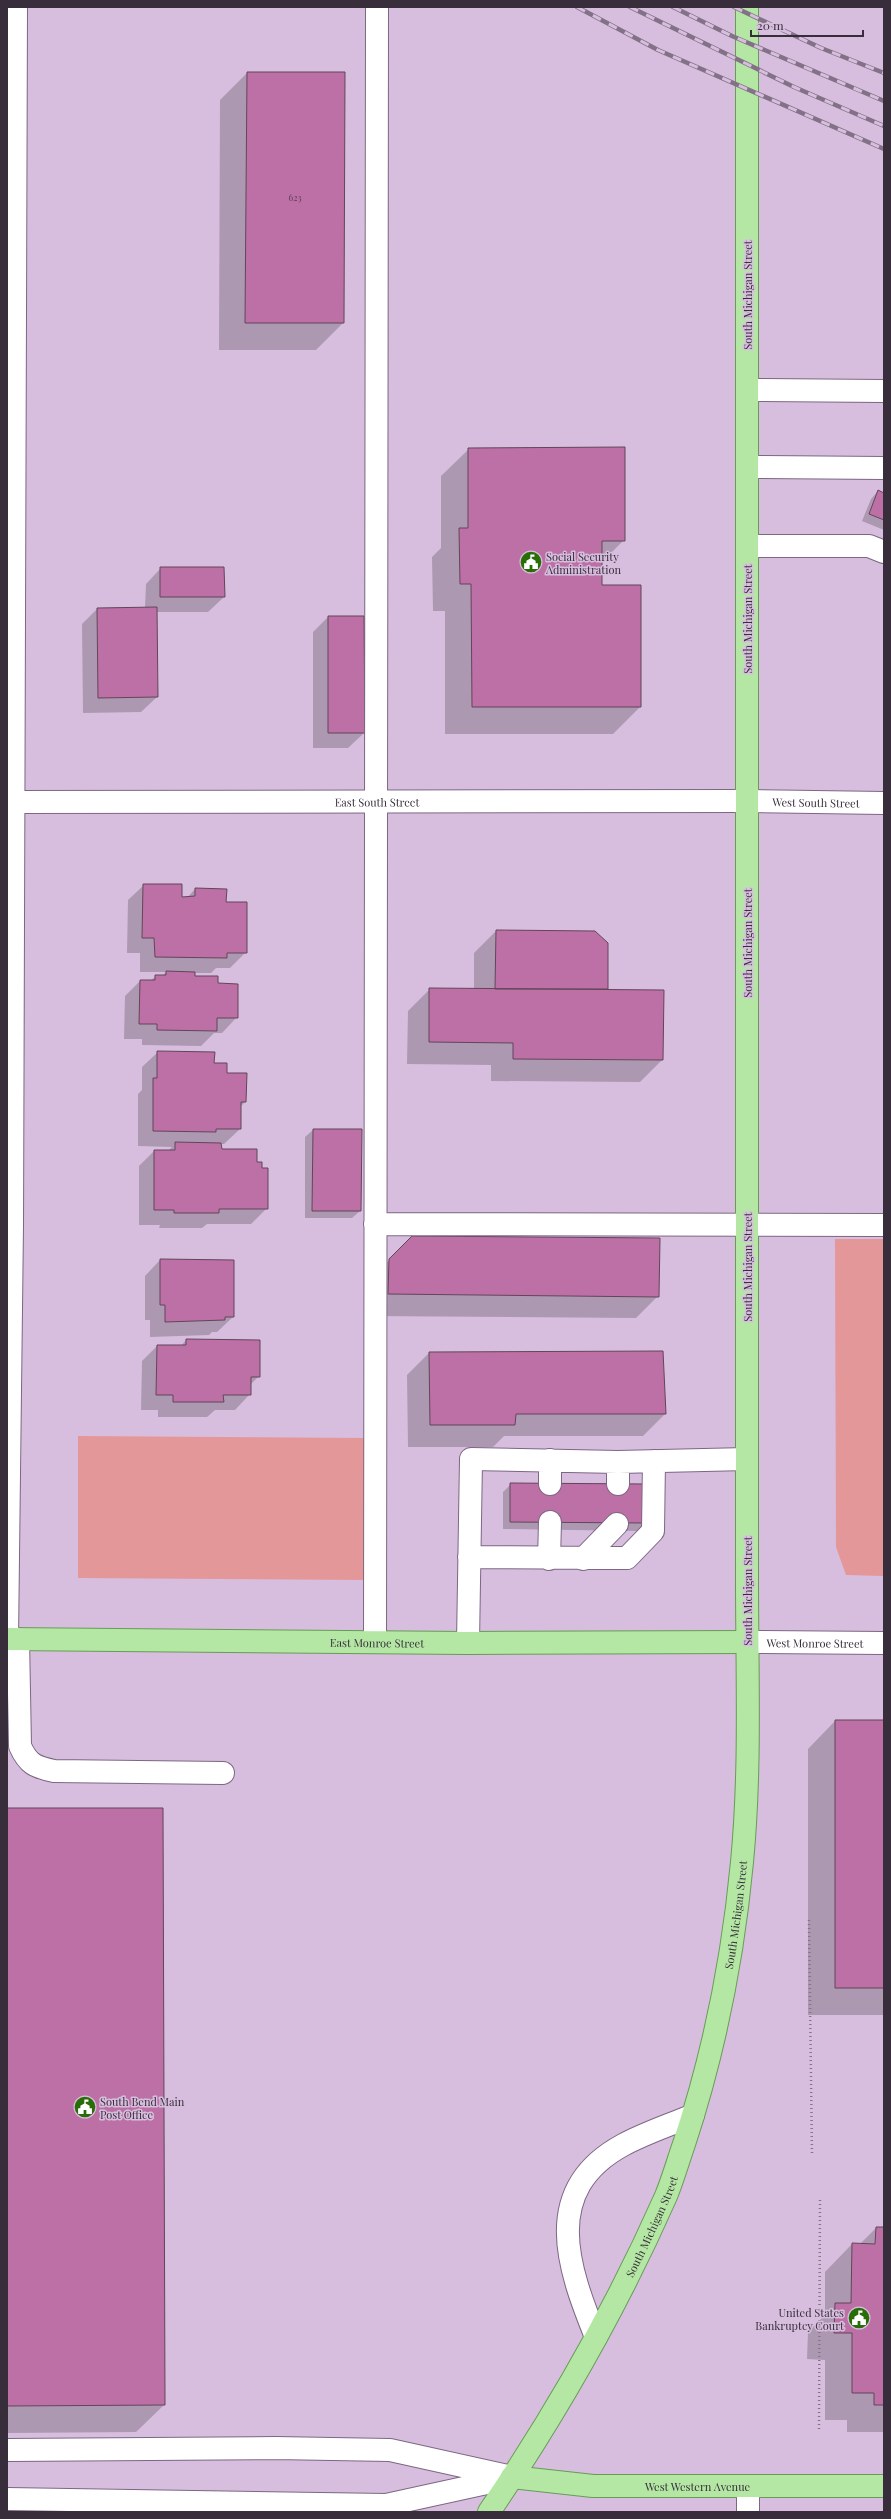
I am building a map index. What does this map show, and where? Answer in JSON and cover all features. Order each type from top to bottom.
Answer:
[{"type":"main road","name":"South Michigan Street","points":[[488,2512],[512,2478],[584,2361],[666,2195],[693,2115],[718,2019],[733,1938],[742,1861],[745,1807],[747,1642],[747,7]]},
{"type":"main road","name":"East Monroe Street","points":[[11,1639],[468,1643],[747,1642]]},
{"type":"main road","name":"West Western Avenue","points":[[512,2478],[593,2486],[884,2486]]},
{"type":"street","points":[[16,7],[11,383],[9,1226],[11,1639],[20,1746],[26,1760],[41,1768],[54,1771],[223,1773]]},
{"type":"street","points":[[375,1641],[377,7]]},
{"type":"street","points":[[747,390],[884,391]]},
{"type":"street","points":[[747,467],[884,468]]},
{"type":"street","points":[[747,546],[869,546],[884,552]]},
{"type":"street","name":"East South Street","points":[[9,802],[747,802]]},
{"type":"street","name":"West South Street","points":[[747,802],[884,803]]},
{"type":"street","points":[[375,1224],[884,1225]]},
{"type":"street","points":[[468,1643],[471,1459],[618,1462],[747,1459]]},
{"type":"street","points":[[550,1460],[550,1484]]},
{"type":"street","points":[[469,1557],[549,1559],[627,1558],[653,1531],[654,1461]]},
{"type":"street","points":[[618,1462],[618,1484]]},
{"type":"street","points":[[549,1559],[550,1522]]},
{"type":"street","points":[[583,1559],[617,1524]]},
{"type":"street","name":"West Monroe Street","points":[[747,1642],[884,1643]]},
{"type":"street","points":[[596,2337],[576,2287],[568,2250],[568,2216],[575,2192],[594,2167],[623,2145],[693,2115]]},
{"type":"street","points":[[7,2450],[275,2448],[390,2450],[512,2478]]},
{"type":"street","points":[[7,2499],[386,2504],[512,2478]]},
{"type":"street","points":[[748,2487],[748,2512]]},
{"type":"path","points":[[809,1920],[812,2155]]},
{"type":"path","points":[[819,2429],[820,2197]]},
{"type":"shaded area","points":[[835,1239],[884,1239],[884,1576],[846,1575],[836,1547]]},
{"type":"shaded area","points":[[78,1436],[366,1438],[367,1580],[78,1578]]},
{"type":"building","points":[[247,72],[345,72],[344,323],[245,323]]},
{"type":"building","name":"Social Security Administration","points":[[625,447],[625,541],[602,541],[602,585],[641,585],[641,707],[472,707],[471,584],[460,584],[459,528],[468,528],[468,448]]},
{"type":"building","points":[[878,490],[884,493],[884,520],[869,514]]},
{"type":"building","points":[[160,567],[224,567],[225,597],[160,597]]},
{"type":"building","points":[[157,607],[158,697],[98,698],[97,608]]},
{"type":"building","points":[[328,616],[364,616],[365,733],[328,733]]},
{"type":"building","points":[[143,884],[182,884],[182,897],[195,896],[195,888],[227,889],[226,902],[247,902],[247,953],[227,953],[227,958],[155,957],[154,938],[142,938]]},
{"type":"building","points":[[496,930],[595,931],[608,943],[608,989],[495,989]]},
{"type":"building","points":[[166,971],[195,972],[195,976],[218,976],[218,983],[238,984],[238,1018],[217,1018],[217,1031],[157,1030],[157,1024],[139,1024],[140,980],[155,980],[155,975],[166,975]]},
{"type":"building","points":[[429,988],[664,990],[663,1060],[513,1059],[513,1043],[429,1042]]},
{"type":"building","points":[[157,1051],[215,1052],[214,1063],[227,1063],[227,1073],[247,1073],[246,1102],[241,1102],[241,1129],[216,1129],[216,1132],[153,1131],[153,1078],[157,1078]]},
{"type":"building","points":[[313,1129],[362,1129],[361,1211],[312,1211]]},
{"type":"building","points":[[175,1142],[221,1143],[222,1149],[257,1149],[257,1162],[262,1162],[262,1168],[268,1168],[268,1209],[219,1209],[219,1213],[174,1213],[174,1210],[154,1210],[154,1150],[175,1150]]},
{"type":"building","points":[[412,1236],[660,1238],[659,1297],[388,1294],[389,1259]]},
{"type":"building","points":[[160,1259],[234,1260],[234,1317],[225,1317],[225,1320],[165,1322],[165,1305],[160,1305]]},
{"type":"building","points":[[186,1339],[260,1340],[260,1377],[251,1377],[251,1395],[223,1395],[224,1402],[173,1402],[173,1395],[156,1395],[157,1345],[186,1345]]},
{"type":"building","points":[[663,1351],[666,1414],[516,1414],[515,1425],[430,1425],[429,1352]]},
{"type":"building","points":[[510,1483],[647,1484],[646,1523],[510,1522]]},
{"type":"building","points":[[835,1720],[884,1720],[884,1988],[835,1988]]},
{"type":"building","name":"South Bend Main Post Office","points":[[7,1808],[163,1808],[165,2405],[7,2406]]},
{"type":"building","name":"United States Bankruptcy Court","points":[[876,2227],[884,2227],[884,2405],[874,2405],[874,2393],[852,2393],[852,2333],[834,2333],[835,2303],[851,2303],[852,2243],[875,2244]]},
{"type":"railway","points":[[577,7],[658,50],[884,149]]},
{"type":"railway","points":[[630,7],[794,87],[884,126]]},
{"type":"railway","points":[[673,7],[732,36],[884,101]]},
{"type":"railway","points":[[734,7],[821,48],[884,73]]},
{"type":"place","name":"Social Security Administration","points":[[531,562]]},
{"type":"place","name":"South Bend Main Post Office","points":[[85,2107]]},
{"type":"place","name":"United States Bankruptcy Court","points":[[859,2318]]}]
